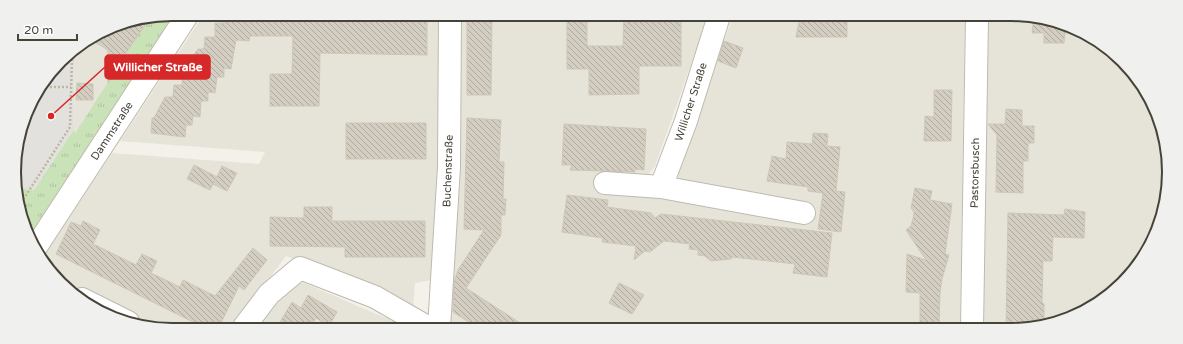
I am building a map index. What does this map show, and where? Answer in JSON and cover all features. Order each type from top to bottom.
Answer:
[{"type":"street","name":"Dammstraße","points":[[39,243],[183,21]]},
{"type":"street","name":"Buchenstraße","points":[[439,323],[449,168],[450,21]]},
{"type":"street","name":"Willicher Straße","points":[[661,187],[686,121],[717,21]]},
{"type":"street","name":"Pastorsbusch","points":[[972,323],[977,21]]},
{"type":"street","points":[[605,183],[661,187],[804,213]]},
{"type":"street","points":[[247,323],[269,294],[300,268],[375,297],[420,323]]},
{"type":"path","points":[[24,199],[70,128],[72,58]]},
{"type":"path","points":[[50,88],[71,87]]},
{"type":"shaded area","points":[[199,21],[445,21],[442,169],[432,280],[415,283],[413,309],[286,256],[236,323],[162,323],[143,320],[70,284],[58,272],[45,254],[112,153],[259,164],[265,152],[120,141]]},
{"type":"shaded area","points":[[457,21],[706,21],[655,166],[648,175],[600,192],[775,212],[776,196],[687,186],[675,178],[731,21],[965,21],[960,323],[446,323]]},
{"type":"shaded area","points":[[988,21],[1031,22],[1069,32],[1086,41],[1111,58],[1125,72],[1137,88],[1151,114],[1157,133],[1162,162],[1161,192],[1151,230],[1142,248],[1125,272],[1111,286],[1095,298],[1069,312],[1050,318],[1021,323],[983,323]]},
{"type":"shaded area","points":[[145,23],[74,134],[75,56],[96,41],[114,32]]},
{"type":"shaded area","points":[[75,56],[74,129],[34,190],[22,189],[21,182],[22,152],[29,123],[32,114],[46,88],[58,72]]},
{"type":"shaded area","points":[[293,282],[304,283],[397,323],[258,323]]},
{"type":"green space","points":[[171,21],[34,233],[26,211],[22,189],[34,190],[74,129],[75,133],[145,23]]},
{"type":"building","points":[[223,21],[427,21],[427,55],[320,53],[319,106],[270,106],[270,74],[292,74],[293,36],[250,36],[249,41],[236,40],[231,69],[224,68],[224,77],[217,77],[215,93],[208,92],[208,101],[201,101],[200,117],[193,116],[192,125],[186,125],[185,137],[151,133],[152,118],[154,118],[165,97],[173,97],[174,85],[182,85],[183,70],[198,49],[204,49],[205,37],[215,37],[215,23],[223,23]]},
{"type":"building","points":[[467,21],[492,21],[491,95],[467,95]]},
{"type":"building","points":[[567,21],[587,21],[587,46],[623,46],[624,21],[681,21],[681,66],[639,66],[639,94],[589,95],[589,69],[567,69]]},
{"type":"building","points":[[799,21],[847,21],[847,37],[796,37]]},
{"type":"building","points":[[146,23],[108,83],[108,50],[95,42],[114,32]]},
{"type":"building","points":[[1033,23],[1071,33],[1065,33],[1064,43],[1044,43],[1044,33],[1032,33]]},
{"type":"building","points":[[724,41],[743,48],[736,68],[718,61]]},
{"type":"building","points":[[77,83],[93,84],[93,100],[76,100]]},
{"type":"building","points":[[934,90],[952,90],[951,141],[924,141],[925,116],[934,117]]},
{"type":"building","points":[[1006,109],[1022,110],[1022,126],[1034,126],[1034,143],[1028,143],[1028,161],[1023,161],[1023,193],[996,192],[997,135],[988,124],[1005,124]]},
{"type":"building","points":[[467,118],[501,120],[499,162],[504,162],[503,199],[506,199],[505,215],[501,215],[501,235],[466,288],[520,323],[470,323],[453,312],[454,282],[458,270],[484,230],[464,229]]},
{"type":"building","points":[[346,123],[426,123],[426,159],[346,159]]},
{"type":"building","points":[[564,124],[646,129],[644,170],[635,169],[635,172],[570,170],[572,165],[562,165]]},
{"type":"building","points":[[813,133],[828,134],[827,146],[840,147],[836,191],[845,192],[841,232],[818,229],[823,193],[808,191],[808,187],[767,181],[772,156],[786,159],[787,142],[812,144]]},
{"type":"building","points":[[194,165],[217,177],[222,166],[237,173],[227,191],[213,184],[210,190],[187,179]]},
{"type":"building","points":[[915,188],[932,191],[930,200],[952,204],[945,254],[949,255],[942,279],[939,323],[920,323],[920,293],[906,292],[907,254],[926,260],[906,230],[911,226],[913,219],[914,212],[911,208]]},
{"type":"building","points":[[567,195],[608,200],[607,207],[651,213],[655,218],[661,214],[832,233],[827,277],[793,273],[795,264],[732,257],[731,259],[711,261],[705,256],[698,255],[698,250],[689,249],[690,244],[664,241],[650,252],[645,251],[634,260],[636,246],[602,242],[603,238],[562,232]]},
{"type":"building","points":[[304,207],[332,207],[332,221],[425,221],[425,257],[345,257],[345,247],[270,246],[270,217],[304,218]]},
{"type":"building","points":[[1065,209],[1085,212],[1084,238],[1053,237],[1052,261],[1043,261],[1042,303],[1044,304],[1044,319],[1032,320],[1031,322],[1006,323],[1008,213],[1064,215]]},
{"type":"building","points":[[83,221],[100,230],[93,244],[136,265],[142,254],[157,261],[151,273],[180,287],[183,280],[215,296],[253,248],[267,260],[244,290],[239,286],[221,323],[195,323],[56,254],[71,222],[81,226]]},
{"type":"building","points":[[619,283],[644,295],[632,314],[609,303]]},
{"type":"building","points":[[308,295],[337,312],[331,323],[324,323],[316,318],[313,323],[279,323],[292,302],[301,308]]},
{"type":"place","name":"Willicher Straße","points":[[51,116]]}]
